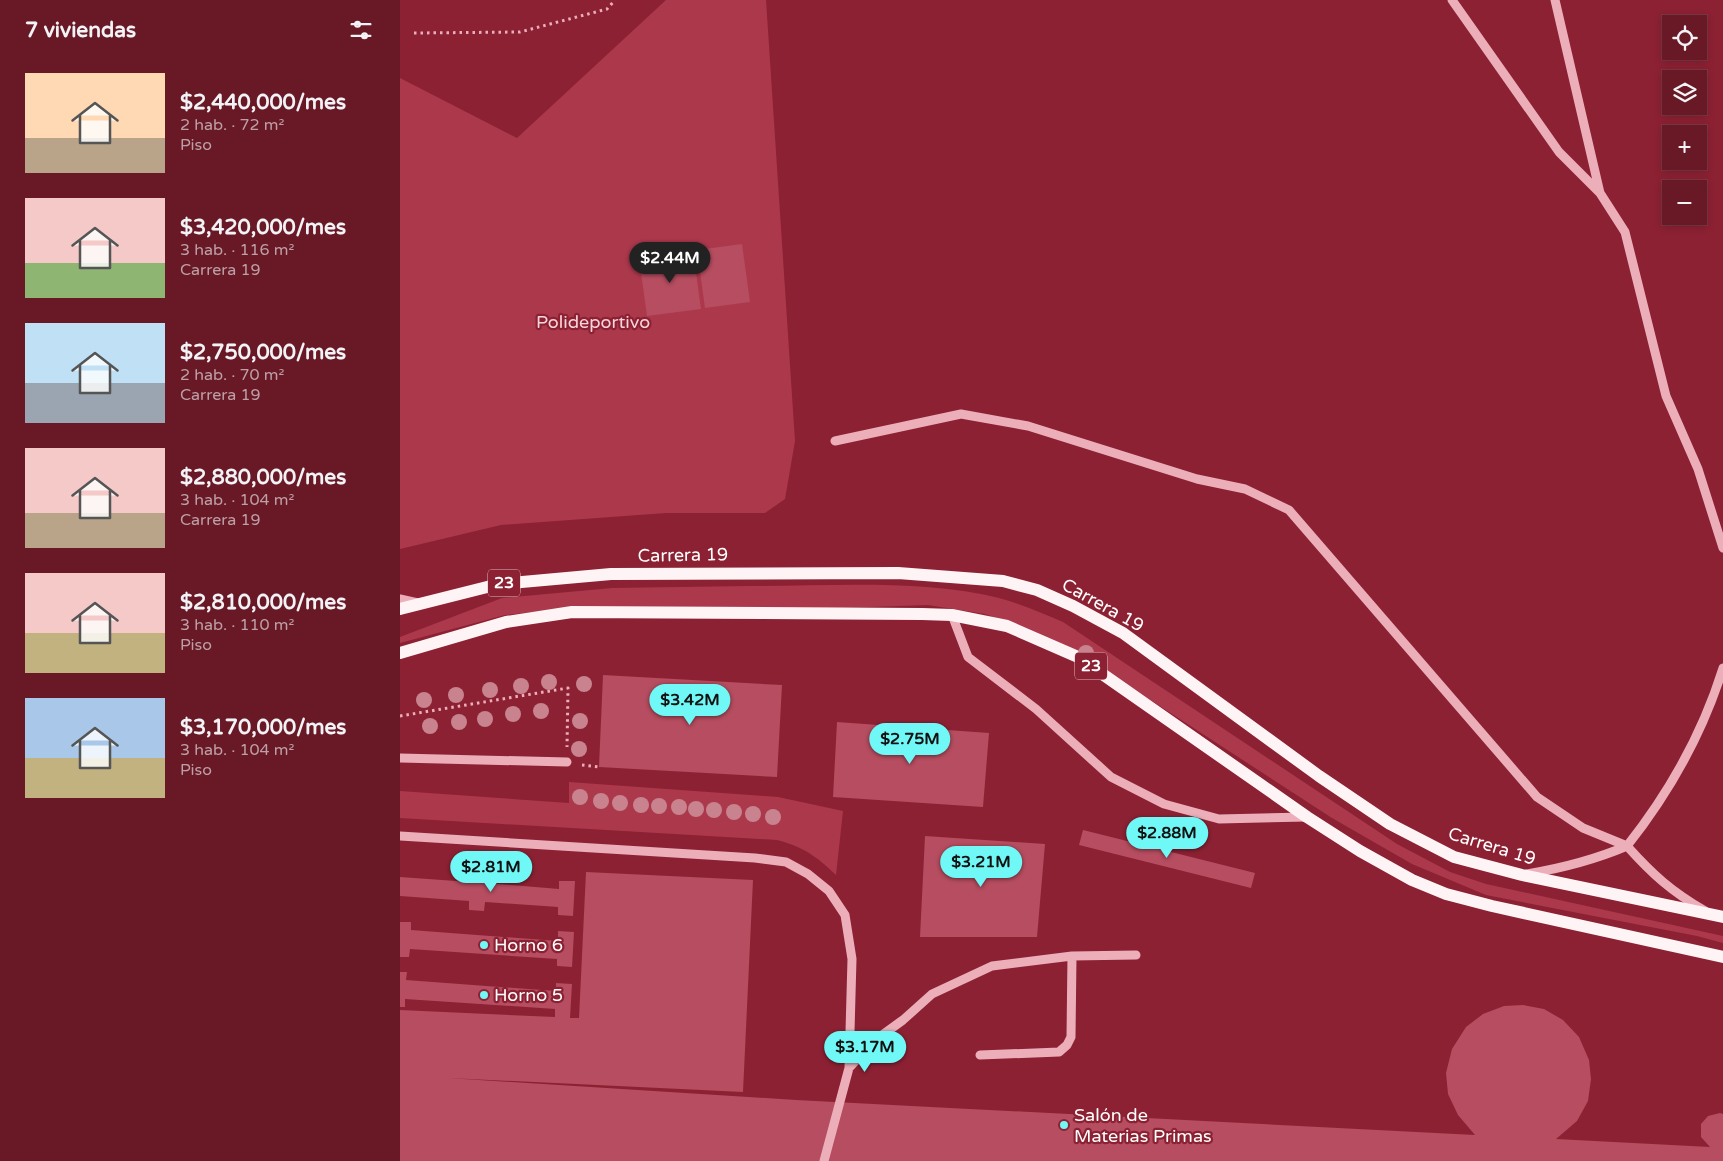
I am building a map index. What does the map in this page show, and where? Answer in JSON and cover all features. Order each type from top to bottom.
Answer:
[{"type":"main road","name":"Carrera 19","points":[[400,609],[499,584],[611,574],[898,573],[1003,581],[1037,590],[1074,606],[1123,633],[1390,824],[1454,857],[1522,875],[1718,916]]},
{"type":"main road","name":"23","points":[[400,653],[506,622],[572,612],[952,615],[1006,626],[1078,657],[1307,817],[1412,880],[1446,894],[1723,957]]},
{"type":"lane","points":[[1452,0],[1559,152],[1600,193],[1625,232],[1666,396],[1698,469],[1723,548]]},
{"type":"lane","points":[[1555,0],[1600,193]]},
{"type":"lane","points":[[835,441],[961,414],[1028,426],[1197,479],[1245,489],[1289,510],[1537,797],[1583,828],[1628,846],[1649,871],[1674,893],[1718,916]]},
{"type":"lane","points":[[400,599],[421,603]]},
{"type":"lane","points":[[952,615],[968,657],[1036,709],[1111,777],[1164,804],[1219,819],[1307,817]]},
{"type":"lane","points":[[1522,875],[1568,868],[1628,846],[1645,823],[1700,732],[1723,668]]},
{"type":"lane","points":[[400,758],[567,762]]},
{"type":"lane","points":[[400,836],[755,858],[786,862],[808,874],[829,891],[845,915],[852,959],[849,1068],[824,1161]]},
{"type":"lane","points":[[849,1068],[874,1040],[903,1020],[932,994],[992,966],[1072,956],[1136,955]]},
{"type":"lane","points":[[980,1055],[1059,1052],[1067,1045],[1071,1037],[1072,956]]},
{"type":"path","points":[[414,33],[520,32],[606,8],[615,0]]},
{"type":"path","points":[[400,716],[568,688],[567,762],[599,767]]},
{"type":"green space","name":"Polideportivo","points":[[666,0],[766,0],[795,441],[785,499],[765,513],[666,513],[501,525],[400,549],[400,78],[517,138]]},
{"type":"green space","points":[[907,586],[970,592],[999,598],[1063,622],[1397,844],[1450,872],[1486,884],[1723,936],[1723,943],[1697,936],[1486,895],[1412,864],[1332,818],[1089,660],[1035,632],[985,614],[928,605],[813,609],[573,608],[505,615],[400,643],[400,637],[502,598],[612,588]]},
{"type":"green space","points":[[569,782],[778,797],[843,811],[836,875],[809,853],[777,840],[400,818],[400,791],[569,803]]},
{"type":"building","points":[[742,244],[750,302],[705,308],[697,250]]},
{"type":"building","points":[[693,251],[701,309],[647,316],[639,258]]},
{"type":"building","points":[[603,675],[782,685],[777,777],[599,767]]},
{"type":"building","points":[[837,722],[989,733],[983,807],[833,797]]},
{"type":"building","points":[[1083,830],[1255,873],[1251,888],[1079,845]]},
{"type":"building","points":[[925,836],[1045,844],[1037,937],[920,937]]},
{"type":"building","points":[[586,872],[753,880],[743,1092],[448,1078],[796,1100],[1475,1135],[1458,1115],[1448,1094],[1446,1073],[1452,1049],[1466,1027],[1483,1014],[1504,1006],[1523,1005],[1544,1009],[1563,1020],[1579,1037],[1589,1060],[1591,1079],[1588,1101],[1577,1121],[1556,1139],[1710,1147],[1701,1137],[1701,1124],[1708,1116],[1720,1113],[1723,1114],[1723,1161],[400,1161],[400,1010],[555,1017],[555,1009],[405,999],[405,1007],[400,1007],[400,972],[407,972],[406,980],[556,991],[556,983],[572,984],[570,1018],[579,1018]]},
{"type":"building","points":[[471,875],[487,876],[486,883],[559,889],[559,881],[575,881],[573,916],[558,915],[558,907],[485,902],[484,911],[469,910],[469,901],[400,896],[400,877],[470,882]]},
{"type":"building","name":"Horno 6","points":[[400,922],[411,922],[411,930],[558,941],[558,931],[574,932],[572,967],[557,966],[557,959],[410,949],[409,957],[400,957]]},
{"type":"place","name":"Horno 6","points":[[484,945]]},
{"type":"place","name":"Horno 5","points":[[484,995]]},
{"type":"place","name":"Salón de Materias Primas","points":[[1064,1125]]}]
